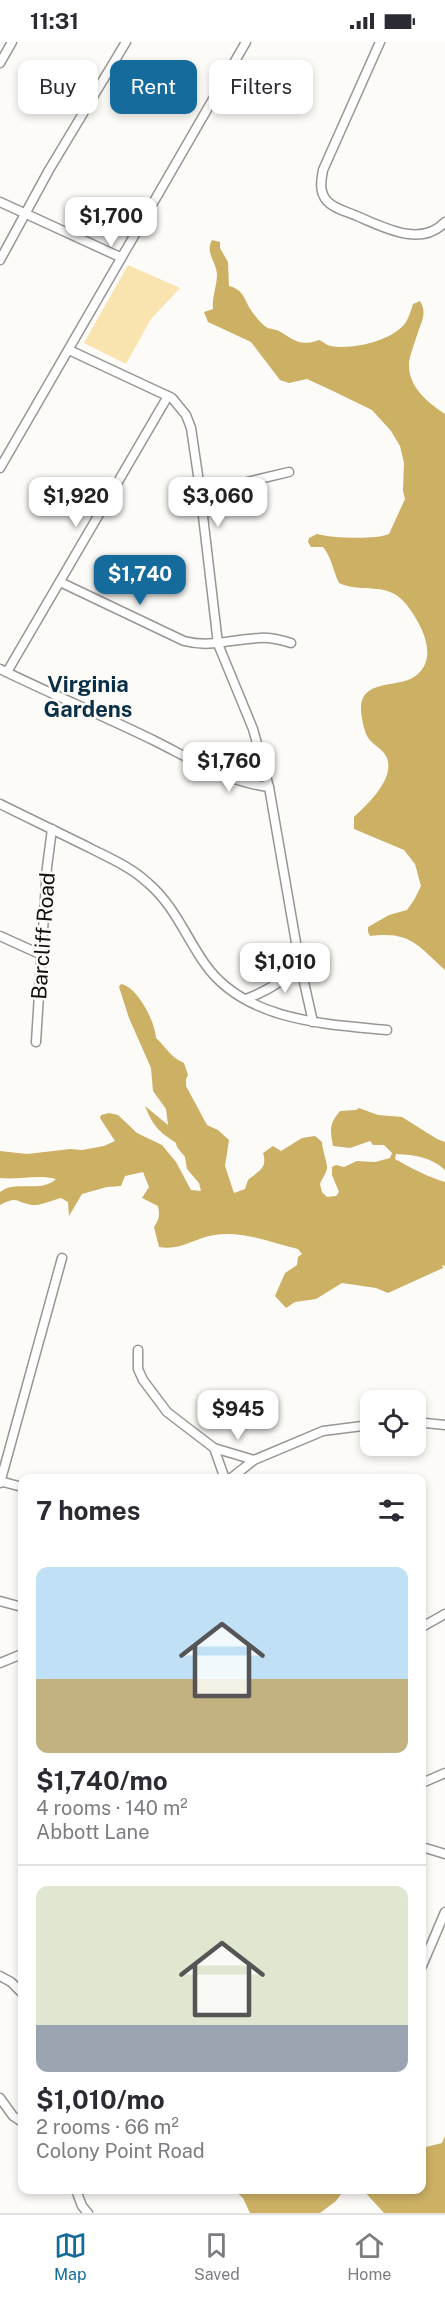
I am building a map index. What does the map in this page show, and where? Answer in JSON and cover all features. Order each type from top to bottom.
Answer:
[{"type":"street","points":[[0,63],[12,42]]},
{"type":"street","points":[[0,260],[126,42]]},
{"type":"street","points":[[0,468],[246,42]]},
{"type":"street","points":[[380,42],[323,170],[321,180],[323,195],[333,206],[401,233],[431,232],[445,222]]},
{"type":"street","points":[[0,202],[120,257]]},
{"type":"street","points":[[69,350],[168,396],[180,406],[191,428],[218,644],[253,729],[269,788],[299,960],[313,1022]]},
{"type":"street","points":[[168,396],[60,582],[3,671],[154,741],[222,776],[269,788]]},
{"type":"street","points":[[200,493],[289,472]]},
{"type":"street","points":[[60,582],[184,641],[196,644],[218,644],[259,638],[291,643]]},
{"type":"street","points":[[0,804],[120,863],[140,876],[163,898],[211,972],[222,984],[246,999],[275,1013],[313,1022],[387,1030]]},
{"type":"street","name":"Barcliff Road","points":[[36,1042],[47,867],[52,830]]},
{"type":"street","points":[[0,936],[42,955]]},
{"type":"street","points":[[246,999],[282,979],[299,960]]},
{"type":"street","points":[[18,1486],[0,1482],[62,1258]]},
{"type":"street","points":[[138,1350],[138,1369],[143,1380],[167,1412],[214,1448],[254,1460]]},
{"type":"street","points":[[426,1423],[445,1425]]},
{"type":"street","points":[[236,1474],[254,1460],[323,1431],[360,1426]]},
{"type":"street","points":[[214,1448],[223,1474]]},
{"type":"street","points":[[0,1601],[18,1606]]},
{"type":"street","points":[[426,1625],[445,1614]]},
{"type":"street","points":[[0,1663],[18,1656]]},
{"type":"street","points":[[426,1781],[445,1773]]},
{"type":"street","points":[[426,1849],[442,1855]]},
{"type":"street","points":[[426,1957],[445,1912]]},
{"type":"street","points":[[0,1976],[18,1989]]},
{"type":"street","points":[[0,2098],[12,2116],[18,2120]]},
{"type":"street","points":[[78,2194],[82,2206],[88,2213]]},
{"type":"shaded area","points":[[212,240],[220,242],[220,248],[228,262],[229,286],[241,293],[264,326],[279,331],[298,342],[307,343],[319,340],[329,346],[340,347],[372,343],[400,329],[407,320],[413,304],[420,301],[422,305],[423,316],[410,357],[410,372],[415,387],[420,393],[445,414],[445,970],[420,947],[404,938],[384,935],[370,936],[368,927],[389,915],[407,910],[421,886],[415,864],[404,850],[354,829],[354,817],[379,790],[388,773],[386,756],[366,733],[361,712],[362,699],[373,689],[414,677],[426,661],[426,641],[417,621],[399,597],[383,590],[356,588],[339,583],[323,547],[311,547],[308,542],[309,538],[317,534],[353,538],[389,534],[405,499],[404,463],[400,446],[391,431],[372,410],[307,379],[289,383],[280,380],[251,342],[208,322],[204,312],[213,309],[217,278],[210,249]]},
{"type":"shaded area","points":[[128,265],[180,288],[151,319],[126,364],[84,343]]},
{"type":"shaded area","points":[[121,984],[134,991],[139,998],[152,1023],[156,1038],[172,1055],[184,1063],[188,1075],[186,1086],[207,1125],[218,1130],[229,1140],[225,1166],[234,1193],[245,1189],[248,1180],[261,1169],[264,1163],[263,1153],[273,1146],[281,1151],[302,1138],[315,1136],[322,1142],[327,1169],[320,1184],[322,1192],[327,1197],[336,1196],[339,1192],[332,1175],[332,1167],[336,1165],[344,1167],[357,1161],[375,1162],[390,1158],[392,1153],[384,1145],[373,1145],[370,1141],[350,1148],[333,1146],[331,1127],[340,1111],[359,1108],[378,1115],[402,1117],[445,1142],[445,1170],[428,1159],[416,1156],[396,1154],[395,1159],[445,1182],[445,1266],[442,1265],[443,1268],[388,1293],[376,1288],[342,1283],[316,1299],[295,1302],[286,1308],[275,1296],[285,1273],[297,1265],[298,1257],[302,1254],[298,1249],[235,1234],[214,1235],[174,1247],[159,1247],[154,1227],[159,1217],[158,1206],[142,1198],[149,1187],[143,1172],[125,1176],[121,1186],[107,1187],[82,1194],[69,1216],[68,1202],[61,1198],[35,1205],[14,1200],[0,1205],[0,1192],[6,1188],[43,1186],[56,1179],[0,1178],[0,1151],[27,1154],[104,1146],[115,1141],[100,1118],[101,1115],[109,1113],[118,1115],[137,1133],[162,1145],[176,1162],[191,1190],[201,1191],[199,1183],[187,1169],[185,1157],[176,1143],[157,1128],[145,1106],[168,1125],[166,1109],[153,1091],[151,1068],[129,1018],[119,987]]},
{"type":"shaded area","points":[[445,2136],[445,2213],[384,2213],[367,2194],[426,2194],[426,2147],[442,2143]]},
{"type":"shaded area","points":[[238,2194],[341,2194],[320,2213],[250,2213]]},
{"type":"district","name":"Virginia Gardens","points":[[88,696]]}]
